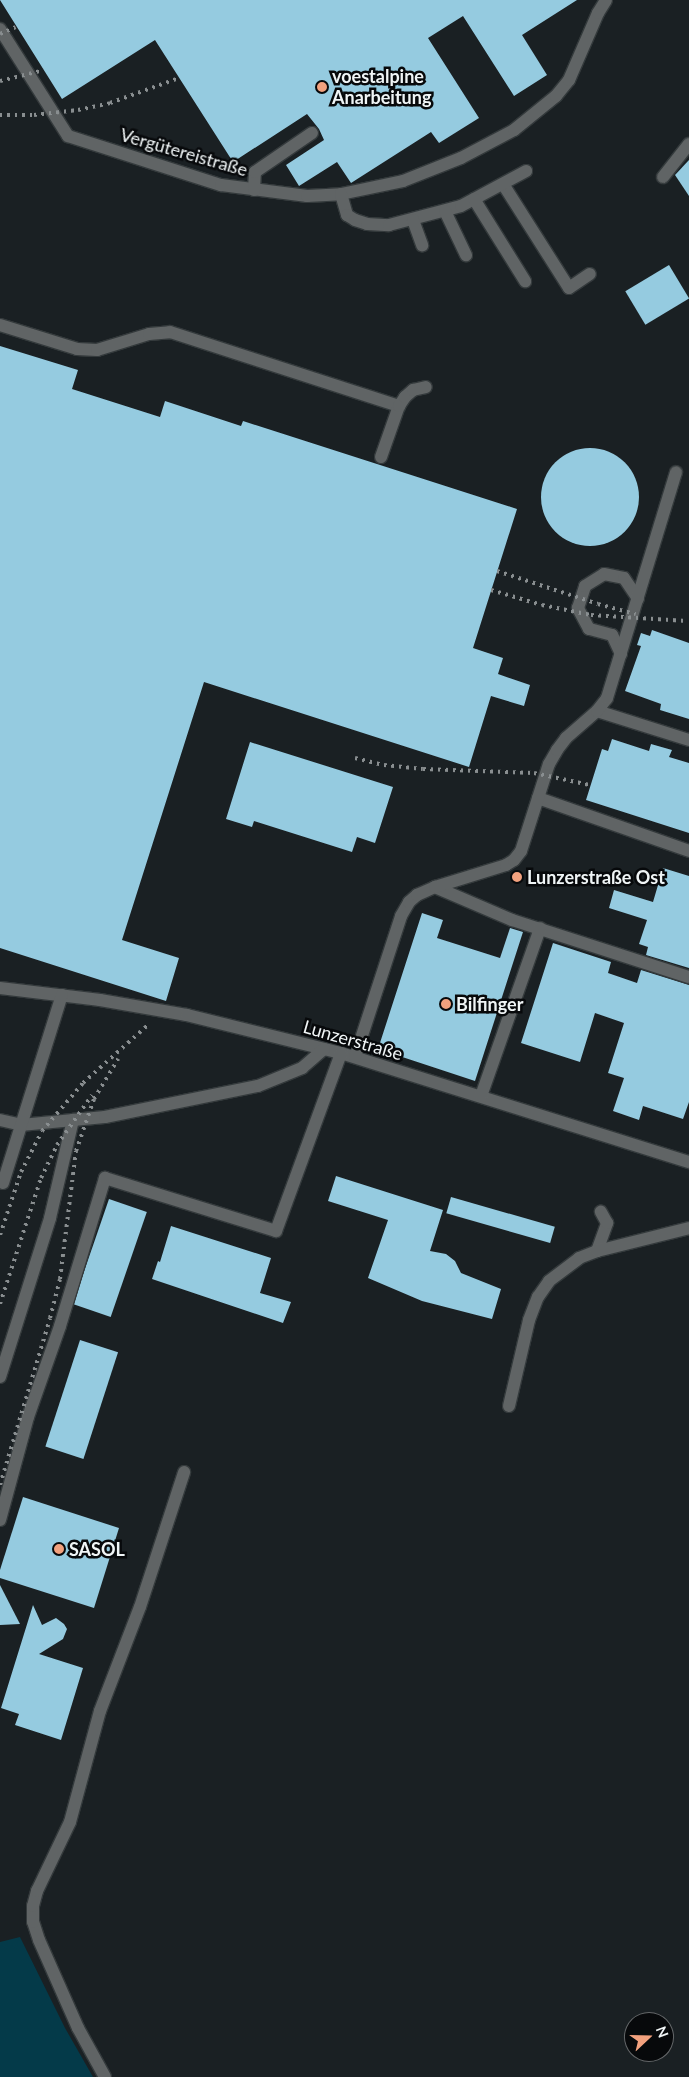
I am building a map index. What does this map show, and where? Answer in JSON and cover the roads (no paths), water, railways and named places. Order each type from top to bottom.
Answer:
[{"type":"street","name":"Vergütereistraße","points":[[0,29],[68,136],[221,184],[307,196],[341,194],[403,181],[434,170],[489,144],[536,114],[556,96],[569,80],[594,21],[606,0]]},
{"type":"street","points":[[254,190],[255,172],[312,133]]},
{"type":"street","points":[[663,177],[689,144]]},
{"type":"street","points":[[341,194],[347,215],[368,224],[389,225],[445,211],[474,199],[526,171]]},
{"type":"street","points":[[503,184],[569,288],[590,274]]},
{"type":"street","points":[[474,199],[525,281]]},
{"type":"street","points":[[445,211],[466,255]]},
{"type":"street","points":[[413,220],[422,245]]},
{"type":"street","points":[[0,325],[77,349],[96,350],[149,334],[170,332],[399,406]]},
{"type":"street","points":[[381,457],[399,406],[413,390],[426,387]]},
{"type":"street","points":[[355,1057],[401,916],[409,902],[417,895],[435,887],[514,860],[522,850],[549,764],[557,750],[566,738],[597,711],[607,698],[676,472]]},
{"type":"street","points":[[621,654],[612,635],[589,628],[578,608],[585,586],[604,574],[624,578],[638,599]]},
{"type":"street","points":[[597,711],[689,740]]},
{"type":"street","points":[[538,798],[689,851]]},
{"type":"street","points":[[435,887],[512,920],[689,977]]},
{"type":"street","points":[[481,1096],[540,928]]},
{"type":"street","name":"Lunzerstraße","points":[[0,988],[62,995],[187,1015],[341,1052],[689,1162]]},
{"type":"street","points":[[3,1183],[62,995]]},
{"type":"street","points":[[0,1120],[21,1125],[150,1110],[258,1086],[302,1068],[324,1048]]},
{"type":"street","points":[[0,1520],[28,1417],[60,1326],[105,1178],[276,1231],[341,1052]]},
{"type":"street","points":[[0,1377],[50,1218],[74,1120]]},
{"type":"street","points":[[597,1251],[607,1223],[601,1212]]},
{"type":"street","points":[[509,1406],[529,1320],[538,1297],[563,1268],[579,1258],[597,1251],[689,1228]]},
{"type":"street","points":[[105,2077],[78,2028],[39,1940],[33,1922],[33,1906],[37,1891],[72,1816],[100,1711],[140,1607],[184,1472]]},
{"type":"railway","points":[[0,34],[16,27]]},
{"type":"railway","points":[[0,81],[44,70]]},
{"type":"railway","points":[[0,115],[34,115],[78,110],[110,103],[179,78]]},
{"type":"railway","points":[[497,571],[598,604],[636,614]]},
{"type":"railway","points":[[491,590],[542,605],[591,615],[687,621]]},
{"type":"railway","points":[[355,758],[384,765],[423,769],[534,773],[590,785]]},
{"type":"railway","points":[[0,1235],[21,1172],[42,1131],[83,1083],[149,1024]]},
{"type":"railway","points":[[0,1485],[60,1279],[76,1151],[94,1099],[118,1059]]},
{"type":"railway","points":[[0,1304],[41,1178],[57,1145],[92,1095]]},
{"type":"place","name":"voestalpine Anarbeitung","points":[[322,87]]},
{"type":"place","name":"Lunzerstraße Ost","points":[[517,877]]},
{"type":"place","name":"Bilfinger","points":[[446,1004]]},
{"type":"place","name":"SASOL","points":[[59,1549]]}]
